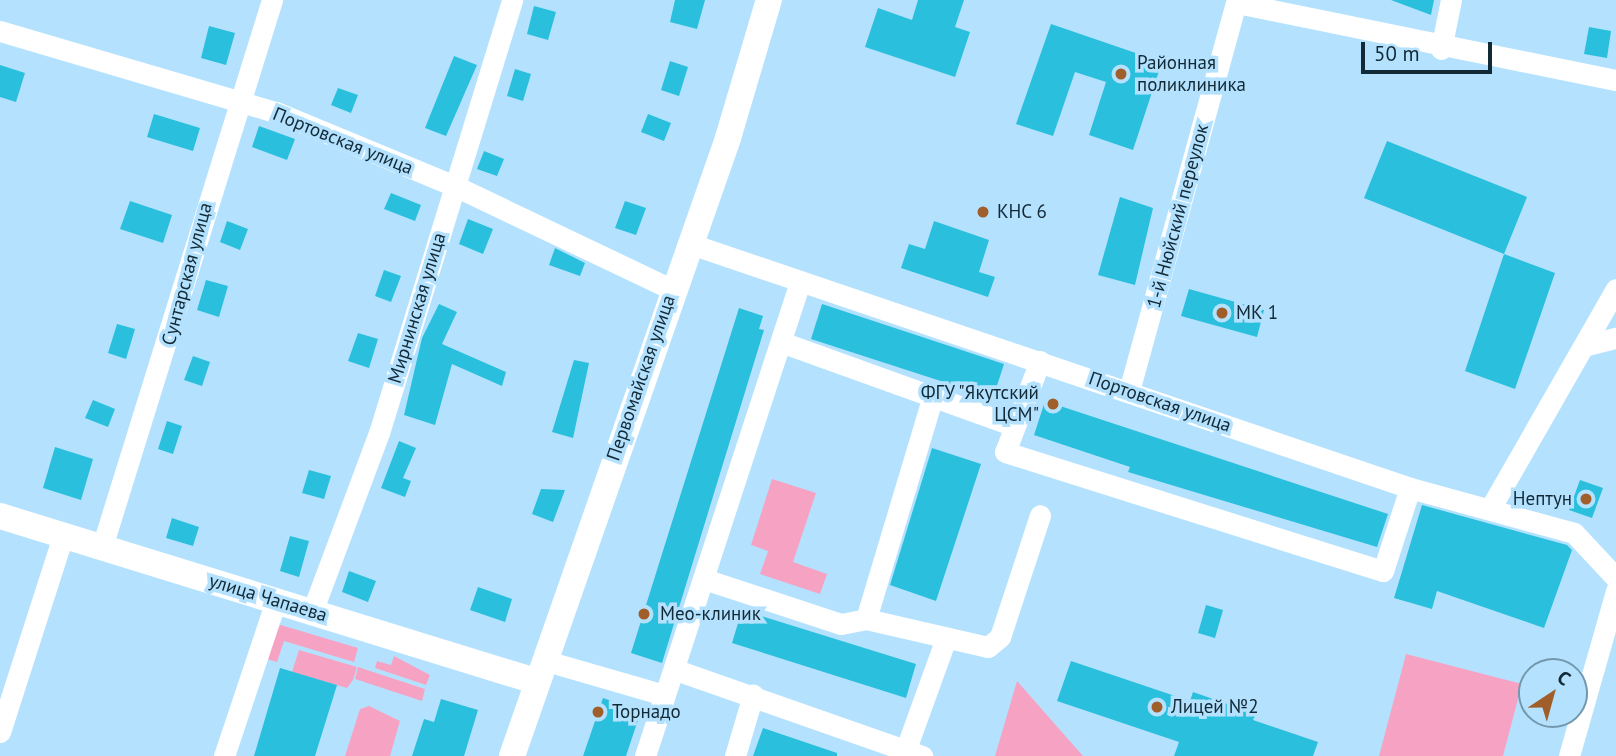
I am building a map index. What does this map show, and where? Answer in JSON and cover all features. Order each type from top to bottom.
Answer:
[{"type":"main road","name":"Первомайская улица","points":[[512,756],[539,670],[688,243],[769,0]]},
{"type":"main road","name":"улица Чапаева","points":[[0,516],[312,612],[539,670]]},
{"type":"street","name":"Сунтарская улица","points":[[102,547],[157,382],[234,105],[272,0]]},
{"type":"street","name":"Мирнинская улица","points":[[312,612],[379,433],[512,0]]},
{"type":"street","points":[[1441,49],[1451,0]]},
{"type":"street","points":[[1237,2],[1441,49],[1616,80]]},
{"type":"street","name":"1-й Нюйский переулок","points":[[1129,391],[1237,2]]},
{"type":"street","name":"Портовская улица","points":[[0,31],[234,105],[276,112],[455,186],[671,289]]},
{"type":"street","name":"Портовская улица","points":[[688,243],[1410,488],[1491,507],[1574,533],[1616,578]]},
{"type":"street","points":[[645,756],[661,694],[676,670],[800,283]]},
{"type":"street","points":[[1491,507],[1545,403],[1587,345],[1598,310],[1616,289]]},
{"type":"street","points":[[1587,345],[1616,338]]},
{"type":"street","points":[[781,342],[932,399],[1012,425]]},
{"type":"street","points":[[1040,361],[1012,425],[1004,452],[1383,571],[1410,488]]},
{"type":"street","points":[[866,619],[932,399]]},
{"type":"street","points":[[704,579],[841,624],[866,619],[945,641],[988,647],[1000,637],[1040,515]]},
{"type":"street","points":[[0,732],[63,536]]},
{"type":"street","points":[[1569,756],[1616,591]]},
{"type":"street","points":[[224,756],[276,601]]},
{"type":"street","points":[[676,670],[914,751],[945,641]]},
{"type":"street","points":[[539,670],[661,694]]},
{"type":"street","points":[[736,756],[753,695]]},
{"type":"shaded area","points":[[772,479],[816,493],[793,562],[827,574],[820,594],[760,574],[768,551],[751,545]]},
{"type":"shaded area","points":[[274,623],[358,648],[354,662],[284,641],[277,662],[263,658]]},
{"type":"shaded area","points":[[299,650],[357,667],[353,680],[347,688],[292,672]]},
{"type":"shaded area","points":[[1406,654],[1518,683],[1518,699],[1503,756],[1379,756]]},
{"type":"shaded area","points":[[394,656],[430,675],[426,685],[375,668],[377,661],[391,665]]},
{"type":"shaded area","points":[[358,667],[425,689],[422,701],[355,679]]},
{"type":"shaded area","points":[[1017,681],[1083,756],[995,756]]},
{"type":"shaded area","points":[[369,706],[400,721],[390,756],[345,756],[360,709]]},
{"type":"building","points":[[675,0],[705,0],[697,29],[670,22]]},
{"type":"building","points":[[918,0],[964,0],[955,27],[970,32],[955,77],[865,47],[878,8],[912,20]]},
{"type":"building","points":[[1391,0],[1434,0],[1431,15]]},
{"type":"building","points":[[534,6],[556,12],[548,40],[527,34]]},
{"type":"building","name":"Районная поликлиника","points":[[1051,24],[1162,62],[1133,150],[1089,135],[1106,82],[1075,72],[1053,136],[1016,124]]},
{"type":"building","points":[[209,26],[235,33],[226,65],[201,58]]},
{"type":"building","points":[[1589,27],[1611,31],[1607,58],[1584,54]]},
{"type":"building","points":[[454,56],[477,65],[446,136],[425,128]]},
{"type":"building","points":[[670,61],[688,67],[679,96],[661,90]]},
{"type":"building","points":[[0,65],[25,73],[16,102],[0,97]]},
{"type":"building","points":[[515,69],[531,74],[523,101],[507,96]]},
{"type":"building","points":[[338,88],[358,95],[351,113],[331,105]]},
{"type":"building","points":[[154,114],[200,128],[193,151],[147,137]]},
{"type":"building","points":[[648,114],[671,123],[664,141],[641,132]]},
{"type":"building","points":[[259,126],[295,139],[287,160],[252,147]]},
{"type":"building","points":[[1387,141],[1527,197],[1504,254],[1364,198]]},
{"type":"building","points":[[484,151],[504,159],[497,176],[477,169]]},
{"type":"building","points":[[391,193],[421,205],[415,221],[384,209]]},
{"type":"building","points":[[1120,197],[1153,208],[1135,285],[1098,275]]},
{"type":"building","points":[[130,201],[172,215],[163,243],[120,229]]},
{"type":"building","points":[[625,201],[646,208],[636,235],[615,228]]},
{"type":"building","points":[[468,219],[493,229],[483,254],[459,244]]},
{"type":"building","points":[[227,221],[248,229],[240,250],[220,242]]},
{"type":"building","points":[[934,221],[989,240],[979,272],[995,277],[988,297],[901,268],[909,244],[925,249]]},
{"type":"building","points":[[555,248],[585,263],[580,276],[549,265]]},
{"type":"building","points":[[1504,254],[1555,273],[1515,389],[1465,371]]},
{"type":"building","points":[[384,270],[401,276],[391,302],[375,296]]},
{"type":"building","points":[[206,280],[228,286],[219,317],[197,310]]},
{"type":"building","name":"МК 1","points":[[1189,289],[1264,310],[1257,337],[1181,316]]},
{"type":"building","points":[[439,304],[457,312],[442,344],[506,372],[502,386],[452,364],[435,425],[404,415],[422,338]]},
{"type":"building","points":[[822,304],[1004,364],[993,398],[811,339]]},
{"type":"building","points":[[739,308],[763,316],[759,329],[764,330],[662,663],[631,653]]},
{"type":"building","points":[[117,324],[135,329],[126,359],[108,353]]},
{"type":"building","points":[[358,333],[378,339],[369,368],[348,361]]},
{"type":"building","points":[[193,356],[210,362],[202,386],[184,380]]},
{"type":"building","points":[[574,360],[589,363],[573,438],[552,432]]},
{"type":"building","points":[[93,400],[115,409],[108,427],[85,418]]},
{"type":"building","points":[[1045,401],[1388,514],[1377,547],[1128,472],[1130,467],[1034,435]]},
{"type":"building","points":[[167,421],[182,426],[173,454],[158,449]]},
{"type":"building","points":[[399,441],[416,448],[403,478],[411,481],[405,497],[381,488]]},
{"type":"building","points":[[55,447],[93,459],[81,500],[43,488]]},
{"type":"building","points":[[932,448],[981,464],[936,601],[890,585]]},
{"type":"building","points":[[309,470],[331,476],[324,499],[302,493]]},
{"type":"building","name":"Нептун","points":[[1580,480],[1603,488],[1592,518],[1569,510]]},
{"type":"building","points":[[541,489],[565,490],[553,522],[532,514]]},
{"type":"building","points":[[1422,505],[1567,545],[1572,550],[1544,628],[1437,591],[1432,609],[1394,598]]},
{"type":"building","points":[[172,518],[199,527],[193,546],[166,538]]},
{"type":"building","points":[[290,536],[309,541],[299,577],[280,571]]},
{"type":"building","points":[[349,571],[376,581],[368,602],[342,592]]},
{"type":"building","points":[[478,587],[512,599],[505,622],[470,610]]},
{"type":"building","points":[[1206,605],[1223,610],[1215,638],[1198,633]]},
{"type":"building","points":[[742,610],[916,664],[906,698],[732,643]]},
{"type":"building","name":"Лицей №2","points":[[1071,661],[1190,701],[1193,692],[1256,714],[1253,720],[1318,742],[1313,756],[1174,756],[1179,742],[1057,701]]},
{"type":"building","points":[[280,668],[337,685],[315,756],[254,756]]},
{"type":"building","points":[[603,698],[641,711],[626,756],[583,756]]},
{"type":"building","points":[[441,699],[478,710],[464,756],[412,756],[424,719],[434,722]]},
{"type":"building","points":[[763,728],[837,753],[837,756],[753,756]]},
{"type":"place","name":"Районная поликлиника","points":[[1121,74]]},
{"type":"place","name":"КНС 6","points":[[983,212]]},
{"type":"place","name":"МК 1","points":[[1222,313]]},
{"type":"place","name":"ФГУ \"Якутский ЦСМ\"","points":[[1053,404]]},
{"type":"place","name":"Нептун","points":[[1586,499]]},
{"type":"place","name":"Мео-клиник","points":[[644,614]]},
{"type":"place","name":"Лицей №2","points":[[1157,707]]},
{"type":"place","name":"Торнадо","points":[[598,712]]}]
